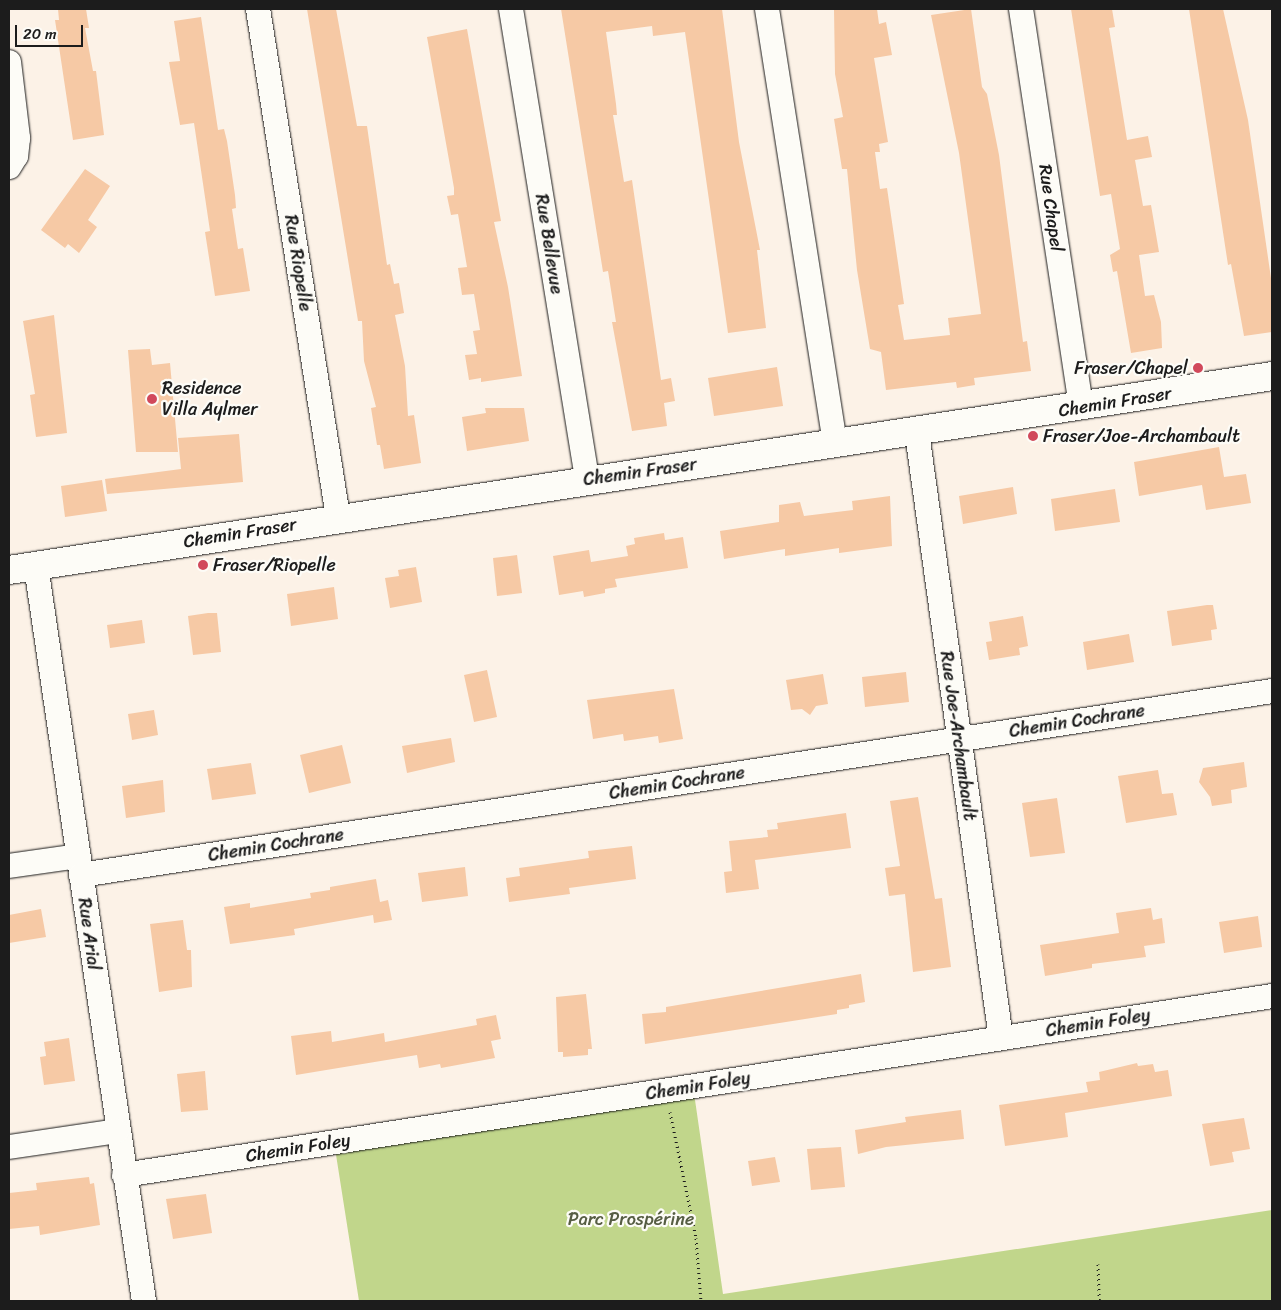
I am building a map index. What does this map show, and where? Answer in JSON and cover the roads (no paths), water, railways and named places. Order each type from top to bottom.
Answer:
[{"type":"street","name":"Rue Riopelle","points":[[258,9],[338,518]]},
{"type":"street","name":"Rue Bellevue","points":[[511,9],[587,480]]},
{"type":"street","points":[[767,9],[835,444]]},
{"type":"street","name":"Rue Chapel","points":[[1021,9],[1081,407]]},
{"type":"street","points":[[9,62],[18,123],[16,156],[9,167]]},
{"type":"street","name":"Chemin Fraser","points":[[9,570],[587,480],[917,433],[1272,376]]},
{"type":"street","name":"Rue Joe-Archambault","points":[[917,433],[958,740],[1001,1038]]},
{"type":"street","name":"Rue Arial","points":[[36,566],[144,1301]]},
{"type":"street","name":"Chemin Cochrane","points":[[9,866],[79,866],[958,740],[1272,691]]},
{"type":"street","name":"Chemin Foley","points":[[124,1175],[1272,996]]},
{"type":"street","points":[[9,1147],[118,1131]]},
{"type":"place","name":"Fraser/Chapel","points":[[1198,368]]},
{"type":"place","name":"Residence Villa Aylmer","points":[[152,399]]},
{"type":"place","name":"Fraser/Joe-Archambault","points":[[1033,436]]},
{"type":"place","name":"Fraser/Riopelle","points":[[203,565]]},
{"type":"park label","name":"Parc Prospérine","points":[[631,1219]]}]
